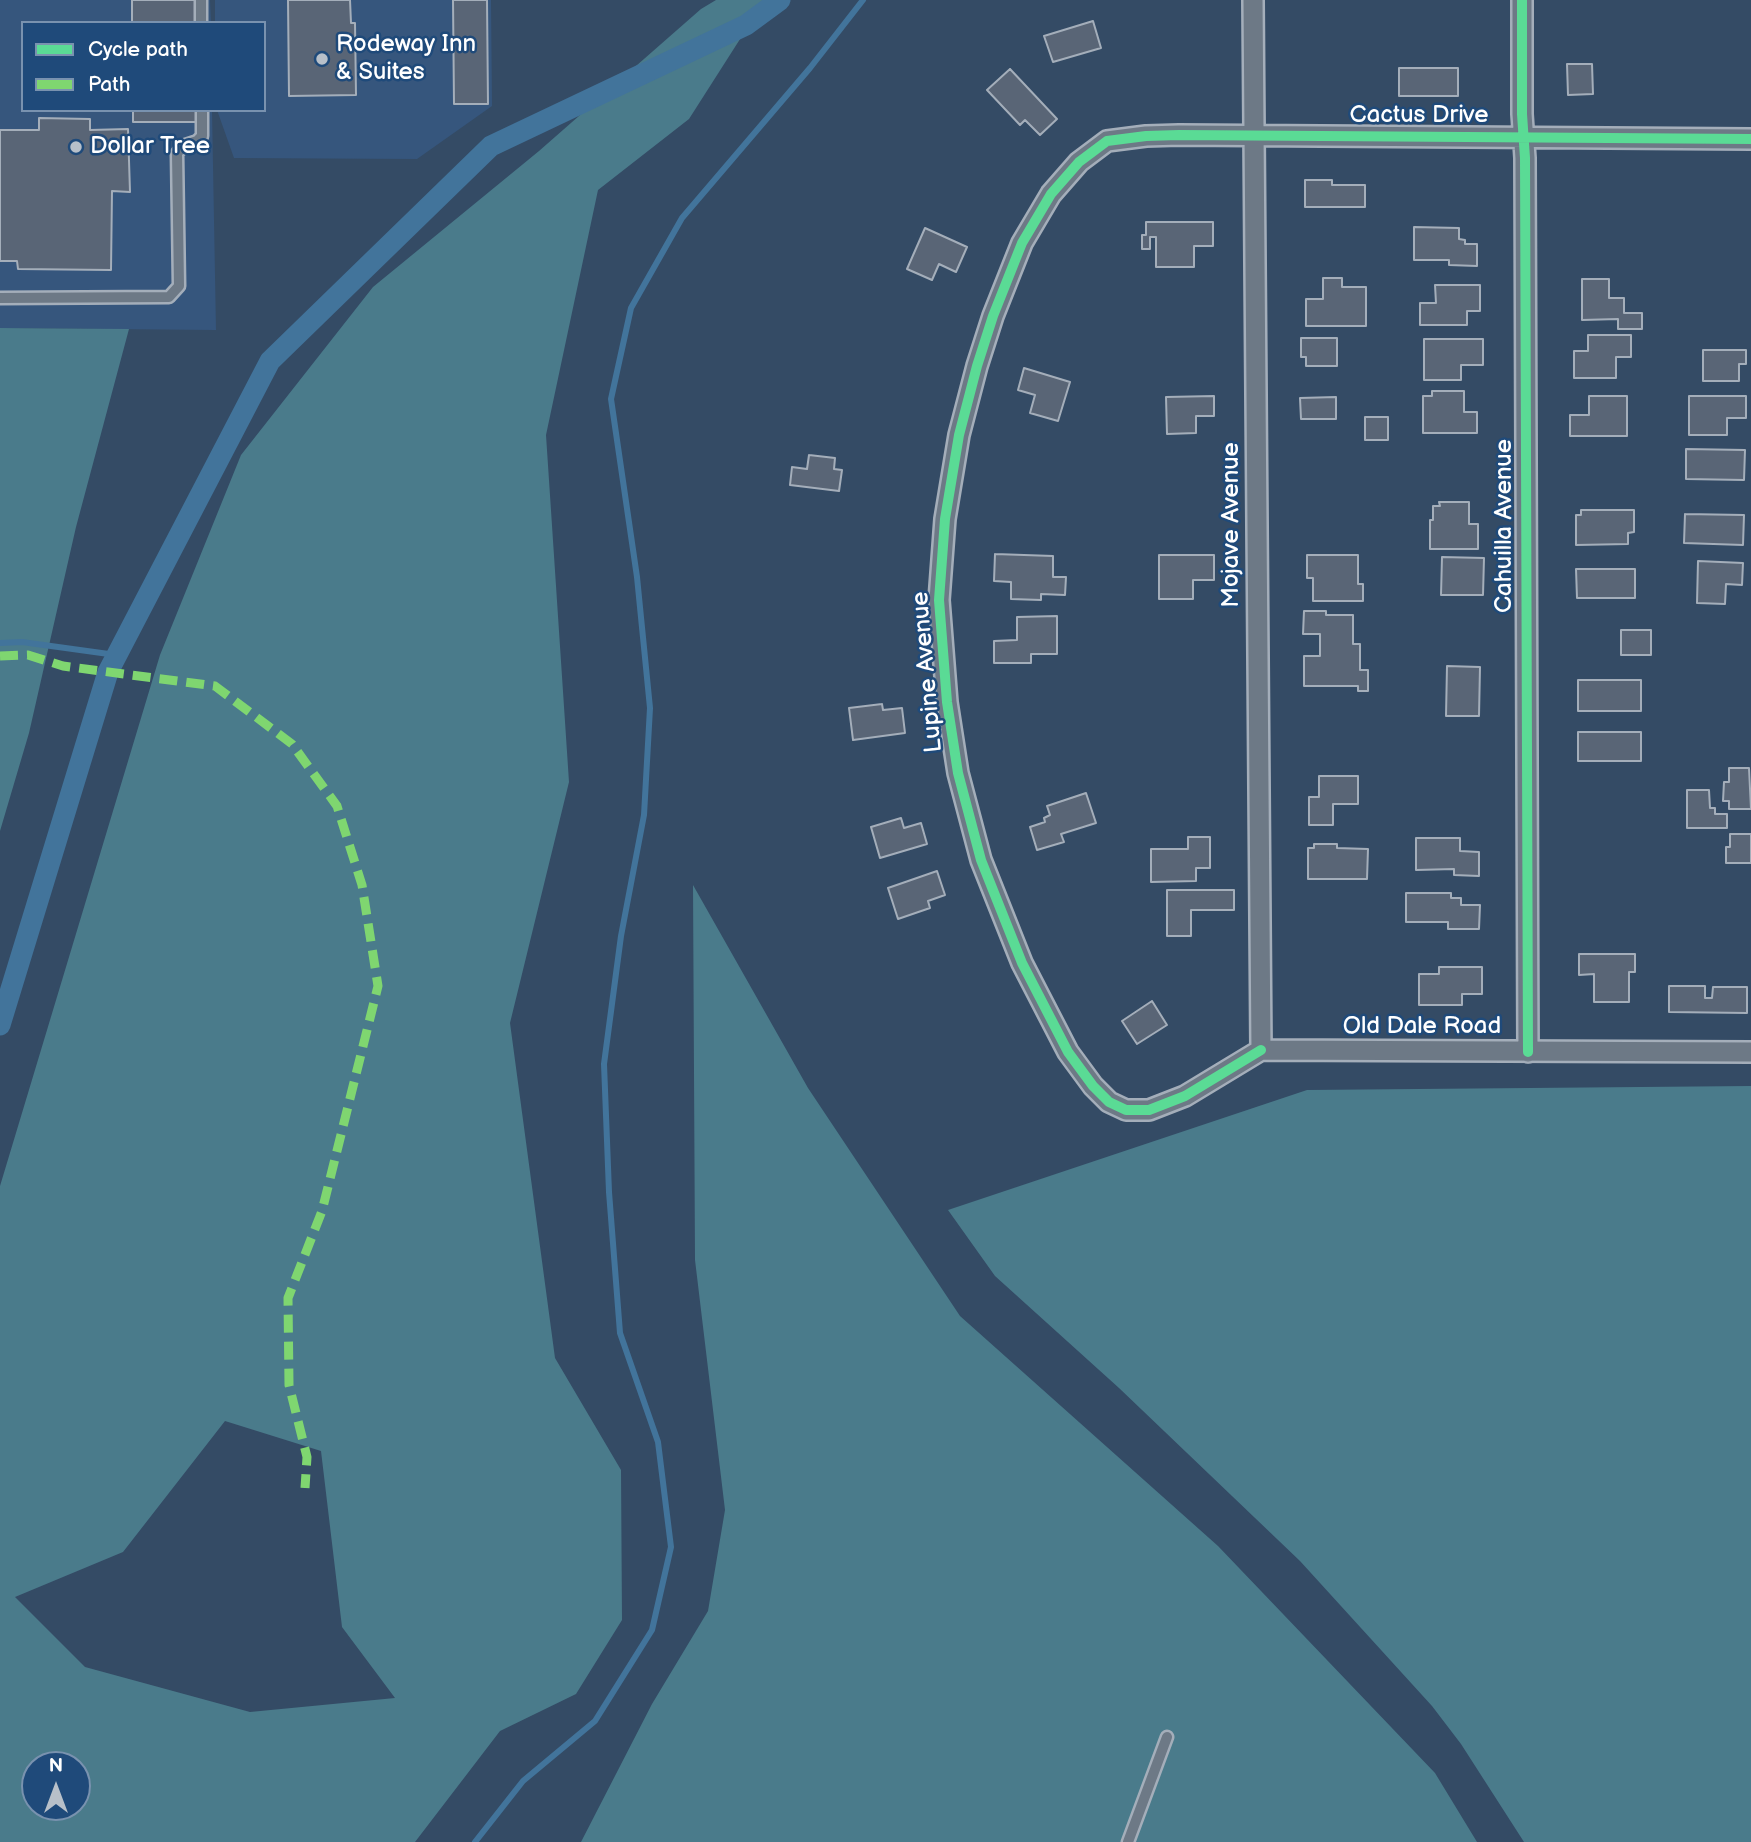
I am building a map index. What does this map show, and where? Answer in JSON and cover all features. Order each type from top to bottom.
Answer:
[{"type":"street","name":"Mojave Avenue","points":[[1253,0],[1261,1050]]},
{"type":"street","name":"Cahuilla Avenue","points":[[1522,0],[1528,1052]]},
{"type":"street","name":"Lupine Avenue","points":[[1254,136],[1146,136],[1107,141],[1079,162],[1051,194],[1022,243],[993,316],[977,366],[959,435],[945,519],[939,600],[947,702],[958,773],[981,860],[1022,963],[1077,1064],[1109,1102],[1126,1110],[1149,1110],[1185,1096],[1261,1050]]},
{"type":"street","name":"Cactus Drive","points":[[1254,136],[1751,139]]},
{"type":"street","name":"Old Dale Road","points":[[1261,1050],[1751,1052]]},
{"type":"lane","points":[[201,0],[201,21]]},
{"type":"lane","points":[[0,298],[169,298],[179,286],[177,153],[185,145],[202,136],[202,112]]},
{"type":"lane","points":[[1128,1842],[1167,1737]]},
{"type":"shaded area","points":[[0,0],[210,0],[211,21],[21,21],[21,112],[212,112],[216,330],[0,328]]},
{"type":"shaded area","points":[[215,0],[491,0],[492,106],[417,159],[234,158],[218,112],[266,112],[266,21],[215,21]]},
{"type":"shaded area","points":[[716,0],[765,0],[689,119],[598,190],[546,435],[569,782],[510,1023],[555,1358],[621,1470],[622,1620],[576,1694],[500,1731],[415,1842],[0,1842],[0,1186],[160,655],[241,455],[373,287],[539,151],[701,9]],"holes":[[[225,1421],[321,1451],[342,1627],[395,1698],[250,1712],[85,1667],[15,1597],[123,1552]]]},
{"type":"shaded area","points":[[0,328],[129,329],[76,527],[29,733],[0,831]]},
{"type":"shaded area","points":[[693,885],[808,1088],[960,1316],[1218,1546],[1435,1773],[1477,1842],[581,1842],[652,1704],[708,1611],[725,1510],[695,1260]]},
{"type":"shaded area","points":[[1751,1086],[1751,1842],[1524,1842],[1461,1744],[1432,1706],[1300,1561],[1119,1388],[995,1276],[948,1210],[1307,1090]]},
{"type":"building","points":[[132,0],[197,0],[197,21],[132,21]]},
{"type":"building","name":"Rodeway Inn & Suites","points":[[288,0],[350,0],[351,23],[355,23],[356,95],[289,96]]},
{"type":"building","points":[[453,0],[487,0],[488,104],[454,104]]},
{"type":"building","points":[[1093,21],[1101,48],[1053,62],[1044,36]]},
{"type":"building","points":[[1567,64],[1592,64],[1593,94],[1568,95]]},
{"type":"building","points":[[1399,68],[1458,68],[1458,96],[1399,96]]},
{"type":"building","points":[[1010,69],[1057,119],[1040,135],[1025,120],[1020,125],[987,90]]},
{"type":"building","points":[[133,112],[197,112],[197,122],[133,122]]},
{"type":"building","points":[[39,118],[90,119],[90,130],[128,129],[130,192],[112,191],[111,270],[18,269],[17,261],[0,261],[0,130],[39,130]]},
{"type":"building","points":[[1305,180],[1332,180],[1332,185],[1365,185],[1365,207],[1305,207]]},
{"type":"building","points":[[1146,222],[1213,222],[1213,246],[1194,246],[1194,267],[1156,267],[1156,237],[1150,237],[1150,249],[1142,249]]},
{"type":"building","points":[[1414,227],[1459,228],[1459,239],[1465,240],[1465,244],[1477,244],[1477,266],[1449,265],[1449,260],[1414,260]]},
{"type":"building","points":[[925,228],[967,247],[956,272],[939,264],[932,280],[907,269]]},
{"type":"building","points":[[1323,278],[1342,278],[1342,287],[1366,287],[1366,326],[1306,326],[1306,299],[1323,299]]},
{"type":"building","points":[[1582,279],[1609,279],[1609,298],[1624,298],[1624,313],[1642,313],[1642,329],[1618,329],[1618,319],[1582,320]]},
{"type":"building","points":[[1435,285],[1480,285],[1480,311],[1467,311],[1467,325],[1420,325],[1420,303],[1436,303]]},
{"type":"building","points":[[1588,335],[1631,335],[1631,357],[1616,357],[1616,378],[1574,378],[1574,351],[1588,351]]},
{"type":"building","points":[[1301,338],[1337,338],[1337,366],[1306,366],[1306,357],[1301,357]]},
{"type":"building","points":[[1424,339],[1483,339],[1483,365],[1461,365],[1461,380],[1424,380]]},
{"type":"building","points":[[1703,350],[1746,350],[1746,364],[1739,364],[1739,381],[1703,381]]},
{"type":"building","points":[[1024,368],[1070,382],[1058,421],[1030,413],[1035,395],[1018,390]]},
{"type":"building","points":[[1432,391],[1464,391],[1464,412],[1477,412],[1477,433],[1423,433],[1423,396],[1432,396]]},
{"type":"building","points":[[1214,396],[1214,416],[1196,416],[1196,433],[1167,434],[1166,397]]},
{"type":"building","points":[[1589,396],[1627,396],[1627,436],[1570,436],[1570,415],[1589,415]]},
{"type":"building","points":[[1689,396],[1746,396],[1746,418],[1727,418],[1727,435],[1689,435]]},
{"type":"building","points":[[1336,397],[1336,419],[1301,419],[1300,398]]},
{"type":"building","points":[[1365,417],[1388,417],[1388,440],[1365,440]]},
{"type":"building","points":[[1686,449],[1745,450],[1744,480],[1686,479]]},
{"type":"building","points":[[809,455],[835,458],[834,469],[842,470],[839,491],[790,485],[792,467],[807,469]]},
{"type":"building","points":[[1439,502],[1469,502],[1469,524],[1478,524],[1478,549],[1430,549],[1430,520],[1433,520],[1433,506],[1440,506]]},
{"type":"building","points":[[1581,510],[1634,510],[1634,532],[1628,533],[1628,544],[1576,545],[1576,515],[1581,515]]},
{"type":"building","points":[[1685,514],[1744,515],[1743,545],[1684,543]]},
{"type":"building","points":[[995,554],[1053,556],[1053,577],[1066,577],[1065,595],[1041,594],[1041,600],[1011,599],[1011,582],[994,581]]},
{"type":"building","points":[[1159,555],[1214,555],[1214,580],[1193,580],[1193,599],[1159,599]]},
{"type":"building","points":[[1307,555],[1358,555],[1358,584],[1363,584],[1363,601],[1313,601],[1313,578],[1307,578]]},
{"type":"building","points":[[1442,557],[1484,558],[1483,595],[1441,595]]},
{"type":"building","points":[[1698,561],[1743,563],[1742,585],[1726,584],[1725,604],[1697,603]]},
{"type":"building","points":[[1576,569],[1635,569],[1635,598],[1577,598]]},
{"type":"building","points":[[1304,611],[1326,611],[1326,615],[1353,615],[1353,644],[1360,644],[1360,670],[1368,670],[1368,691],[1358,691],[1358,686],[1304,686],[1304,656],[1320,656],[1320,634],[1303,634]]},
{"type":"building","points":[[1057,616],[1057,654],[1031,654],[1031,663],[994,663],[994,641],[1017,640],[1017,617]]},
{"type":"building","points":[[1621,630],[1651,630],[1651,655],[1621,655]]},
{"type":"building","points":[[1447,666],[1480,667],[1479,716],[1446,716]]},
{"type":"building","points":[[1578,680],[1641,680],[1641,711],[1578,711]]},
{"type":"building","points":[[882,704],[883,710],[902,708],[905,733],[853,740],[849,708]]},
{"type":"building","points":[[1578,732],[1641,732],[1641,761],[1578,761]]},
{"type":"building","points":[[1729,768],[1749,768],[1751,809],[1729,809],[1729,801],[1723,801],[1724,782],[1729,782]]},
{"type":"building","points":[[1319,776],[1358,776],[1358,804],[1333,804],[1333,825],[1309,825],[1309,797],[1319,797]]},
{"type":"building","points":[[1687,790],[1709,790],[1710,808],[1715,808],[1715,814],[1727,814],[1727,828],[1687,828]]},
{"type":"building","points":[[1086,793],[1096,823],[1061,834],[1064,842],[1037,850],[1030,827],[1045,822],[1044,818],[1050,815],[1047,806]]},
{"type":"building","points":[[901,818],[904,828],[921,823],[927,844],[880,858],[871,827]]},
{"type":"building","points":[[1730,834],[1751,834],[1751,863],[1726,863],[1726,847],[1730,847]]},
{"type":"building","points":[[1188,837],[1210,837],[1210,868],[1196,868],[1196,881],[1151,882],[1151,849],[1188,849]]},
{"type":"building","points":[[1416,838],[1460,838],[1460,851],[1479,852],[1479,876],[1454,875],[1454,869],[1416,870]]},
{"type":"building","points":[[1314,844],[1337,844],[1337,848],[1368,849],[1367,879],[1308,879],[1308,848],[1314,848]]},
{"type":"building","points":[[937,871],[945,895],[928,901],[930,908],[898,919],[888,888]]},
{"type":"building","points":[[1167,890],[1234,890],[1234,910],[1191,910],[1191,936],[1167,936]]},
{"type":"building","points":[[1406,893],[1451,893],[1451,898],[1461,898],[1461,905],[1480,905],[1479,929],[1448,929],[1448,922],[1406,922]]},
{"type":"building","points":[[1579,954],[1635,954],[1635,972],[1629,972],[1629,1002],[1594,1002],[1594,974],[1579,975]]},
{"type":"building","points":[[1439,967],[1482,967],[1482,994],[1462,994],[1462,1005],[1419,1005],[1419,974],[1439,974]]},
{"type":"building","points":[[1669,986],[1705,986],[1705,998],[1712,998],[1713,987],[1747,987],[1747,1013],[1669,1012]]},
{"type":"building","points":[[1152,1001],[1167,1025],[1137,1044],[1122,1021]]},
{"type":"waterway","points":[[0,1025],[108,672],[270,361],[491,146],[746,25],[780,0]]},
{"type":"waterway","points":[[475,1842],[523,1781],[595,1721],[652,1630],[671,1547],[658,1442],[620,1333],[609,1192],[604,1064],[621,936],[644,815],[650,708],[637,577],[611,399],[631,308],[682,218],[810,68],[863,0]]},
{"type":"waterway","points":[[0,643],[22,642],[116,655]]},
{"type":"marked path","points":[[0,656],[28,655],[63,666],[215,686],[292,744],[337,806],[362,885],[378,986],[322,1211],[288,1298],[289,1385],[307,1457],[305,1488]]},
{"type":"cycle path","points":[[1522,0],[1528,1052]]},
{"type":"cycle path","points":[[1261,1050],[1185,1096],[1149,1110],[1126,1110],[1109,1102],[1093,1086],[1068,1052],[1022,963],[981,860],[958,773],[947,702],[939,600],[945,519],[959,435],[993,316],[1022,243],[1051,194],[1079,162],[1107,141],[1179,135],[1751,139]]},
{"type":"place","name":"Rodeway Inn & Suites","points":[[322,59]]},
{"type":"place","name":"Dollar Tree","points":[[76,147]]}]
